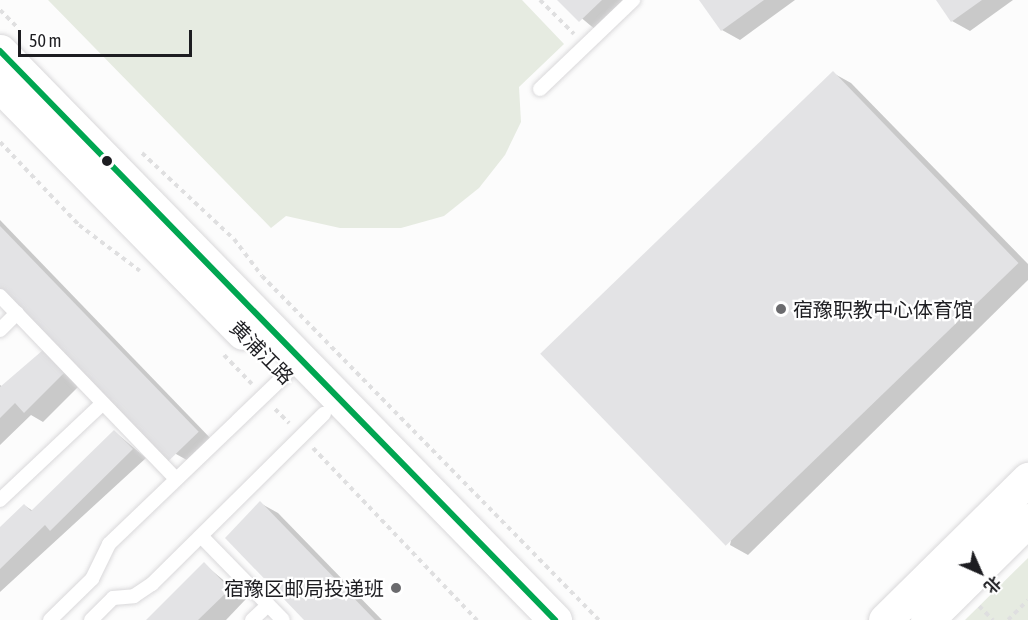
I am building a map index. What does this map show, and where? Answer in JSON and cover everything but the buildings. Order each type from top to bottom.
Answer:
[{"type":"street","name":"黄浦江路","points":[[13,43],[555,620]]},
{"type":"street","name":"黄浦江路","points":[[0,86],[274,386],[523,620]]},
{"type":"street","points":[[885,620],[1028,479]]},
{"type":"street","points":[[927,620],[1028,520]]},
{"type":"lane","points":[[540,88],[633,0]]},
{"type":"lane","points":[[0,296],[176,479]]},
{"type":"lane","points":[[0,330],[17,314]]},
{"type":"lane","points":[[50,620],[92,579],[109,544],[274,386]]},
{"type":"lane","points":[[0,500],[103,403]]},
{"type":"lane","points":[[91,620],[113,598],[134,596],[152,584],[313,425]]},
{"type":"lane","points":[[201,536],[283,620]]},
{"type":"lane","points":[[252,620],[268,605]]},
{"type":"path","points":[[540,0],[585,46]]},
{"type":"path","points":[[0,10],[13,43]]},
{"type":"path","points":[[0,142],[79,225],[150,278]]},
{"type":"path","points":[[135,146],[234,239],[262,276],[599,620]]},
{"type":"path","points":[[214,346],[274,386],[313,425],[477,620]]},
{"type":"path","points":[[1008,620],[1028,600]]},
{"type":"shaded area","points":[[48,0],[522,0],[564,44],[519,87],[521,122],[505,155],[479,188],[444,216],[401,228],[340,228],[286,216],[271,228]]},
{"type":"shaded area","points":[[1028,558],[1028,620],[965,620]]},
{"type":"transit line","points":[[0,51],[555,620]]},
{"type":"place","name":"宿豫职教中心体育馆","points":[[781,309]]},
{"type":"place","name":"宿豫区邮局投递班","points":[[396,588]]}]
